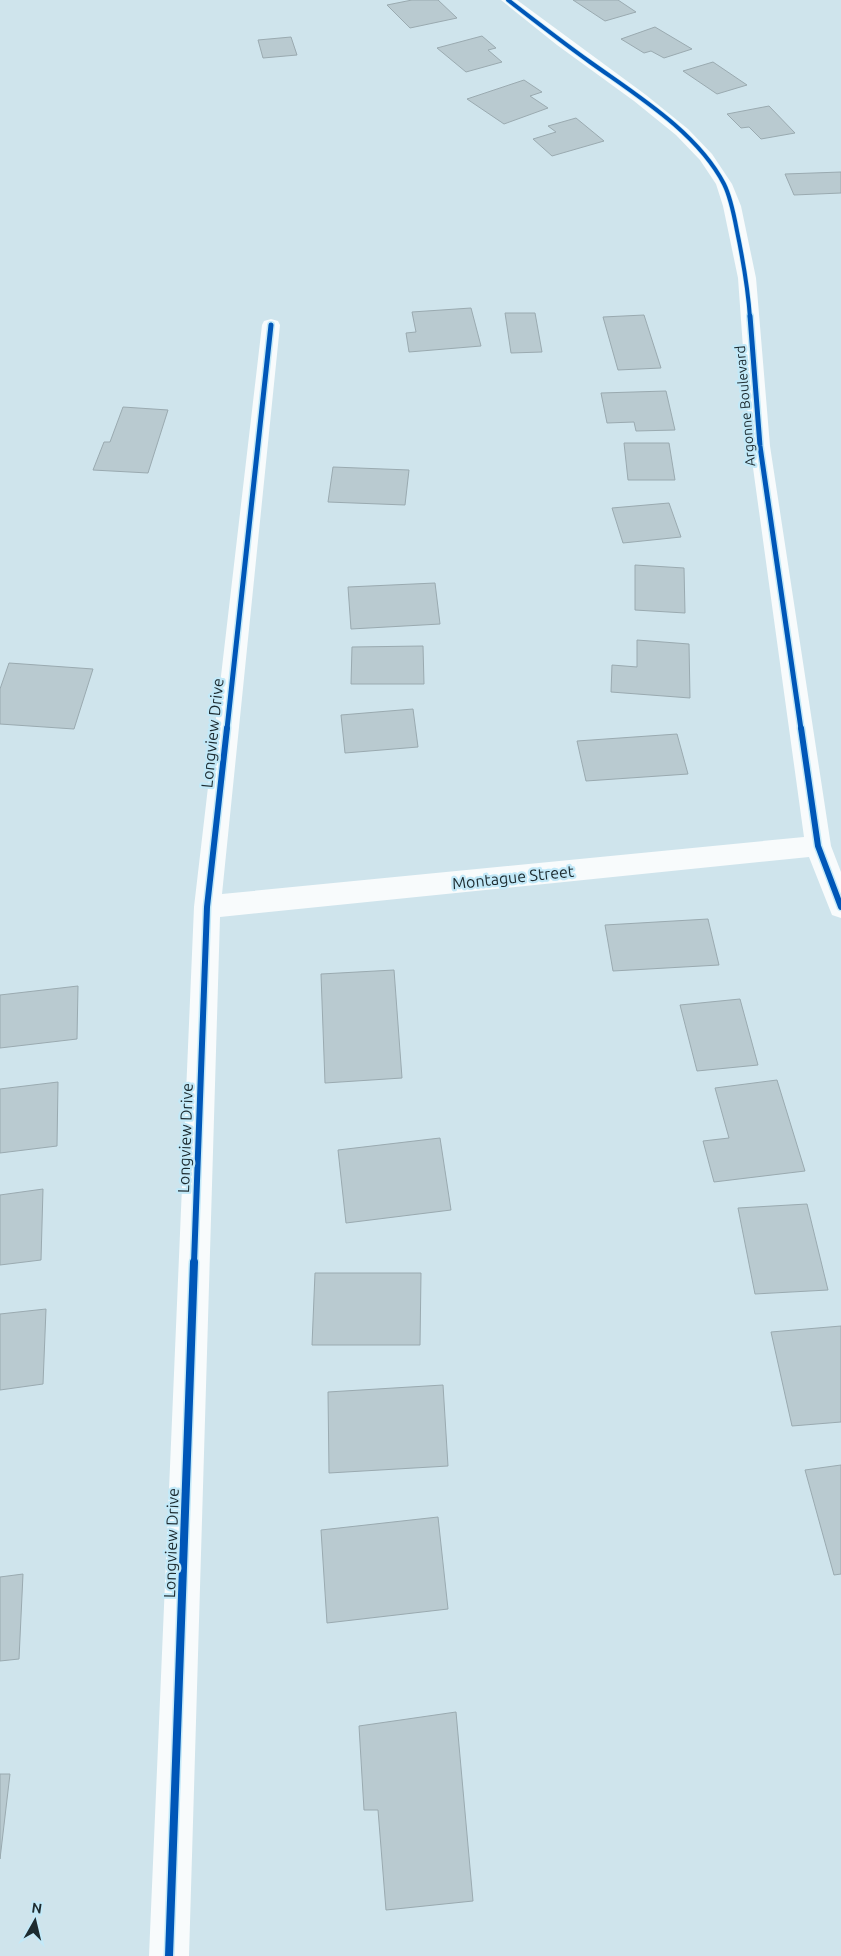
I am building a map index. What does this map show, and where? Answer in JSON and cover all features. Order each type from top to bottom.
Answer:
[{"type":"street","name":"Argonne Boulevard","points":[[508,0],[640,98],[682,132],[706,157],[727,192],[732,206],[747,278],[760,446],[818,846],[841,907]]},
{"type":"street","name":"Longview Drive","points":[[170,1956],[207,907],[271,325]]},
{"type":"street","name":"Montague Street","points":[[207,907],[818,846]]},
{"type":"building","points":[[412,0],[438,0],[457,18],[410,28],[387,5]]},
{"type":"building","points":[[573,0],[618,0],[636,12],[605,21]]},
{"type":"building","points":[[655,27],[692,49],[664,58],[651,51],[644,53],[621,39]]},
{"type":"building","points":[[482,36],[496,48],[488,50],[502,62],[466,72],[437,48]]},
{"type":"building","points":[[291,37],[297,55],[263,58],[258,40]]},
{"type":"building","points":[[713,62],[747,85],[717,94],[683,71]]},
{"type":"building","points":[[524,80],[542,92],[530,96],[548,108],[504,124],[467,99]]},
{"type":"building","points":[[769,106],[795,133],[761,139],[749,127],[741,128],[727,114]]},
{"type":"building","points":[[576,118],[604,141],[552,156],[533,139],[556,132],[548,126]]},
{"type":"building","points":[[841,172],[841,193],[794,195],[785,174]]},
{"type":"building","points":[[471,308],[481,346],[409,352],[406,333],[416,332],[412,312]]},
{"type":"building","points":[[505,313],[535,313],[542,352],[511,353]]},
{"type":"building","points":[[644,315],[661,368],[618,370],[603,317]]},
{"type":"building","points":[[666,391],[675,430],[636,431],[634,422],[607,423],[601,393]]},
{"type":"building","points":[[123,407],[168,410],[148,473],[93,470],[104,442],[110,442]]},
{"type":"building","points":[[624,443],[669,443],[675,480],[628,480]]},
{"type":"building","points":[[333,467],[409,470],[405,505],[328,502]]},
{"type":"building","points":[[669,503],[681,537],[623,543],[612,508]]},
{"type":"building","points":[[635,565],[684,568],[685,613],[635,610]]},
{"type":"building","points":[[435,583],[440,624],[351,629],[348,587]]},
{"type":"building","points":[[637,640],[689,644],[690,698],[611,692],[612,665],[637,667]]},
{"type":"building","points":[[423,646],[424,684],[351,684],[352,647]]},
{"type":"building","points":[[9,663],[93,669],[74,729],[0,724],[0,689]]},
{"type":"building","points":[[413,709],[418,747],[345,753],[341,715]]},
{"type":"building","points":[[677,734],[688,774],[586,781],[577,741]]},
{"type":"building","points":[[708,919],[719,965],[613,971],[605,925]]},
{"type":"building","points":[[394,970],[402,1078],[325,1083],[321,974]]},
{"type":"building","points":[[78,986],[77,1039],[0,1048],[0,995]]},
{"type":"building","points":[[740,999],[758,1065],[697,1071],[680,1005]]},
{"type":"building","points":[[777,1080],[805,1171],[714,1182],[703,1141],[729,1138],[715,1088]]},
{"type":"building","points":[[58,1082],[57,1146],[0,1153],[0,1089]]},
{"type":"building","points":[[440,1138],[451,1210],[346,1223],[338,1150]]},
{"type":"building","points":[[43,1189],[41,1260],[0,1265],[0,1195]]},
{"type":"building","points":[[807,1204],[828,1290],[755,1294],[738,1208]]},
{"type":"building","points":[[315,1273],[421,1273],[420,1345],[312,1345]]},
{"type":"building","points":[[46,1309],[43,1384],[0,1390],[0,1314]]},
{"type":"building","points":[[841,1326],[841,1422],[792,1426],[771,1332]]},
{"type":"building","points":[[443,1385],[448,1466],[329,1473],[328,1392]]},
{"type":"building","points":[[841,1465],[841,1574],[834,1575],[805,1470]]},
{"type":"building","points":[[438,1517],[448,1609],[327,1623],[321,1530]]},
{"type":"building","points":[[23,1574],[19,1659],[0,1661],[0,1577]]},
{"type":"building","points":[[456,1712],[473,1901],[386,1910],[378,1810],[364,1810],[359,1726]]},
{"type":"building","points":[[0,1774],[10,1774],[0,1859]]},
{"type":"cycle path","points":[[508,0],[562,42],[640,98],[682,132],[706,157],[724,184],[732,206],[747,278],[760,446],[818,846],[841,907]]},
{"type":"cycle path","points":[[169,1956],[207,907],[271,325]]}]
